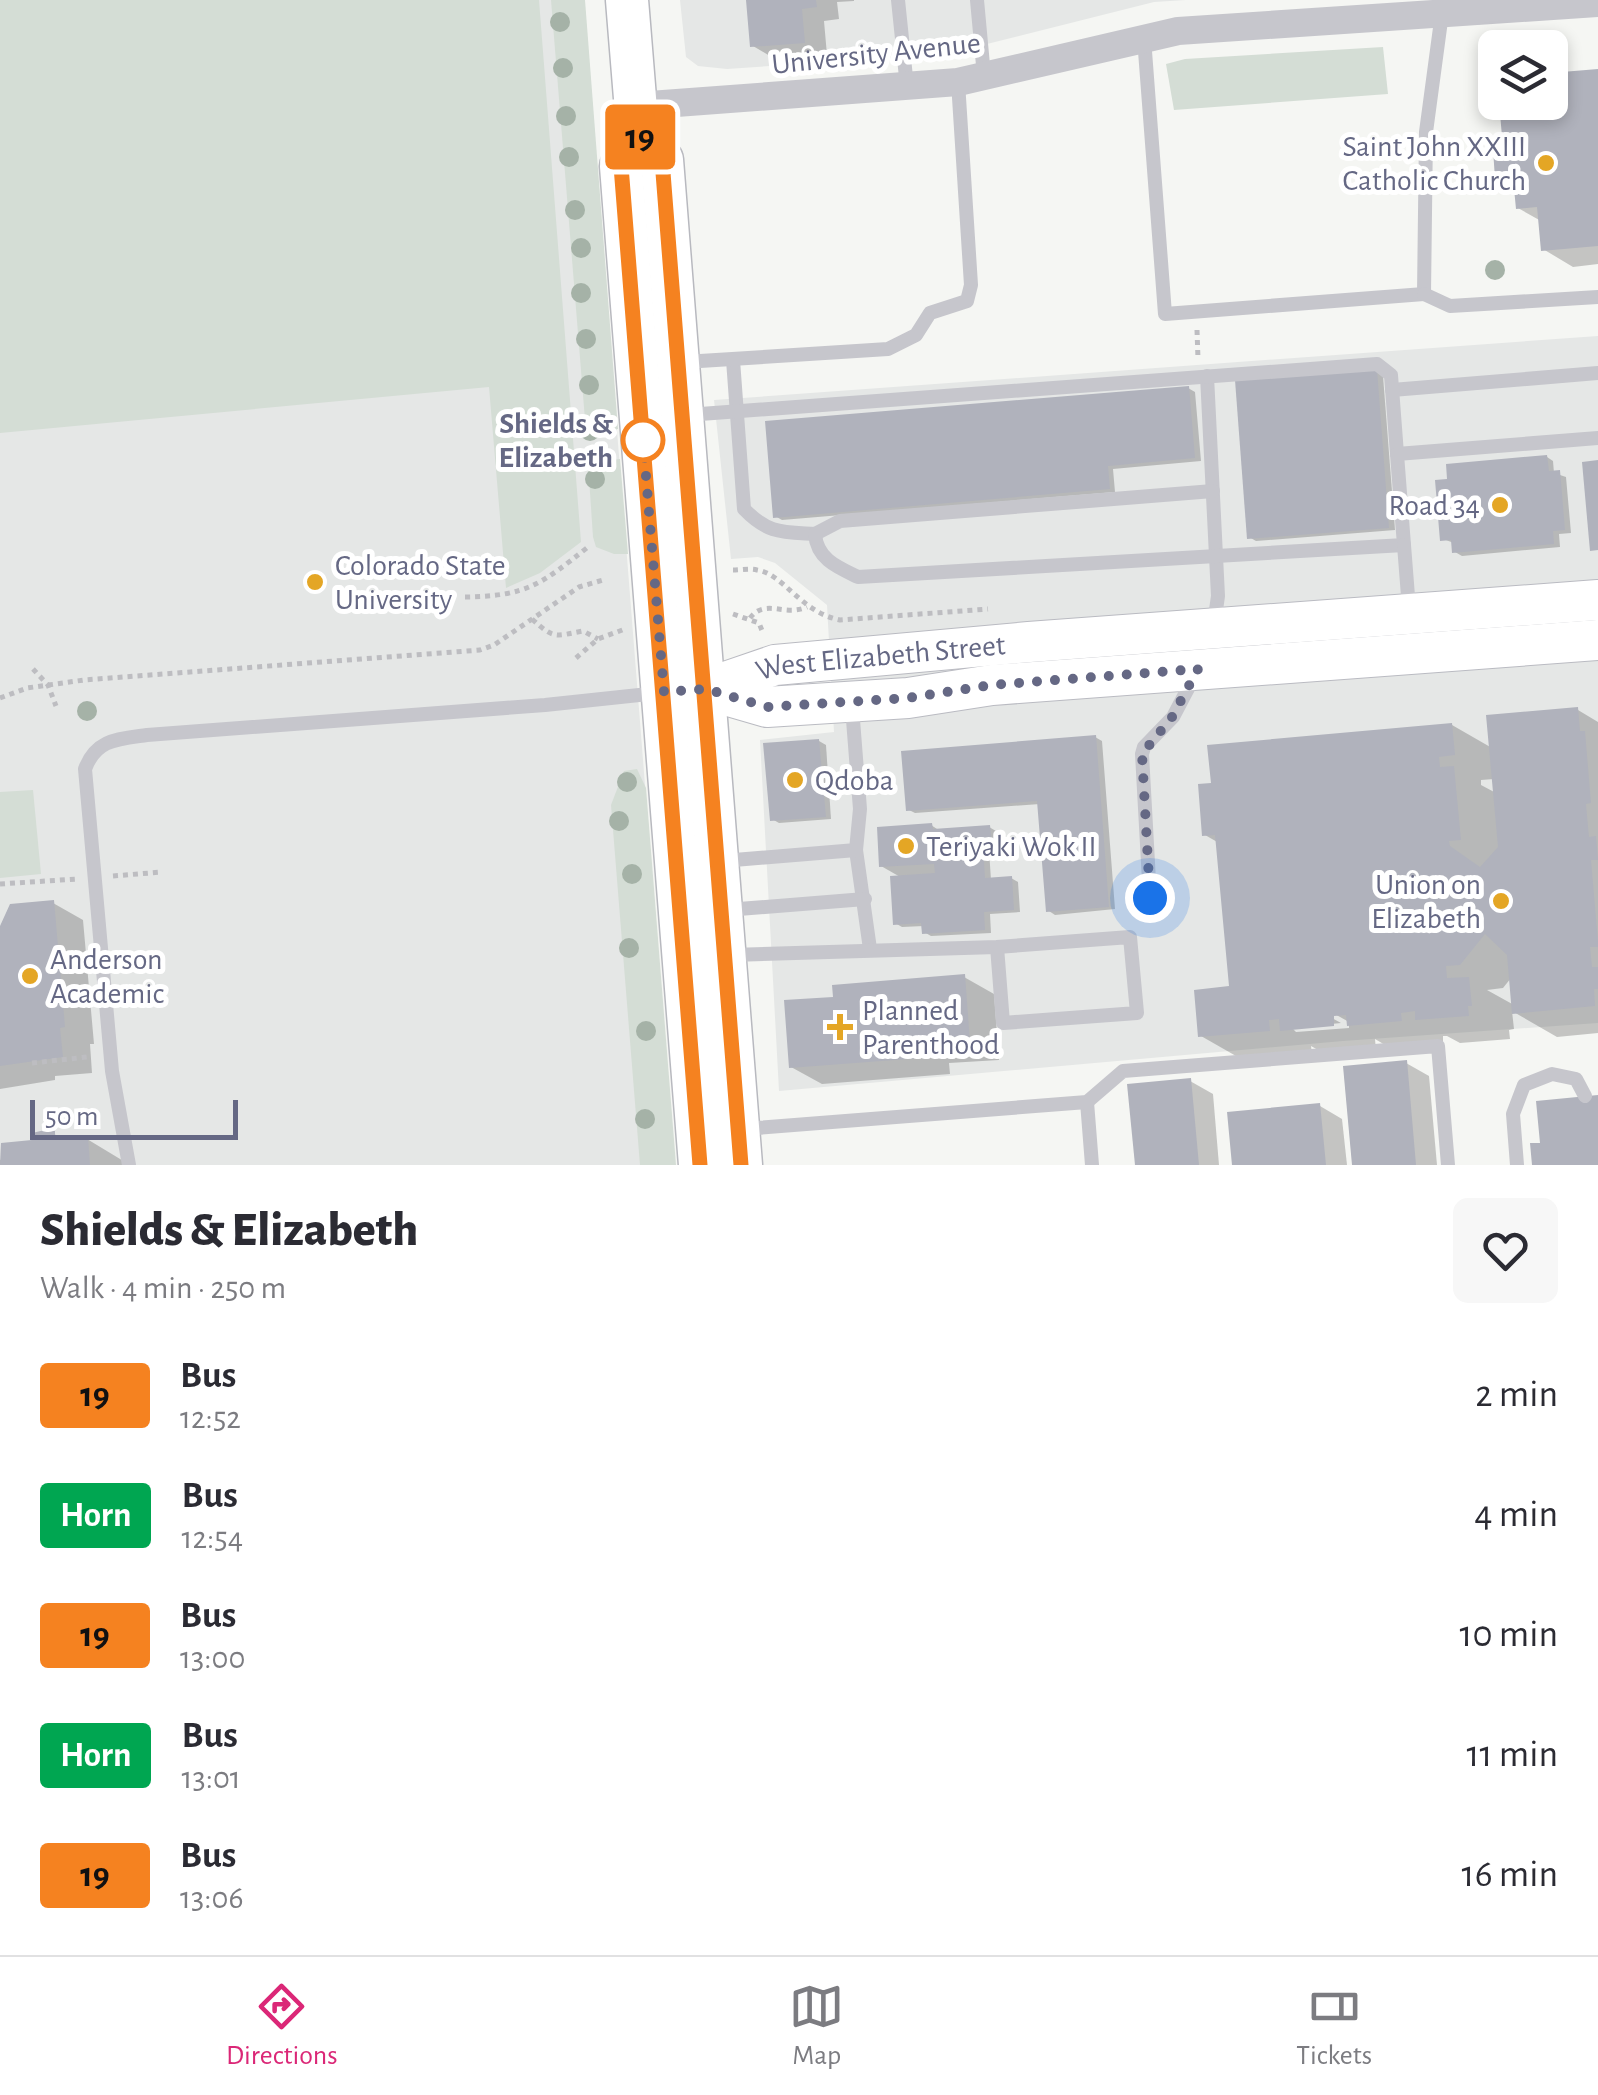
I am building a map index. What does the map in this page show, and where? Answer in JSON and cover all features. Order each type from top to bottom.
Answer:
[{"type":"main road","points":[[627,0],[637,121],[621,166],[685,691],[716,861],[739,1147]]},
{"type":"main road","points":[[637,121],[662,160],[683,416],[685,691],[700,1165]]},
{"type":"main road","name":"West Elizabeth Street","points":[[685,691],[767,707],[908,698],[1409,615],[1598,600]]},
{"type":"main road","name":"West Elizabeth Street","points":[[685,691],[775,665],[1598,640]]},
{"type":"street","name":"University Avenue","points":[[637,121],[971,79],[1178,31],[1350,10],[1442,13],[1598,3]]},
{"type":"lane","points":[[898,0],[907,87]]},
{"type":"lane","points":[[678,362],[888,348],[916,335],[930,312],[967,300],[971,286],[971,79],[976,0]]},
{"type":"lane","points":[[1424,294],[1426,132],[1442,13]]},
{"type":"lane","points":[[1144,37],[1166,314],[1424,294],[1450,306],[1598,296]]},
{"type":"lane","points":[[734,360],[744,509],[761,527],[815,534],[840,521],[1213,492]]},
{"type":"lane","points":[[683,416],[1377,364],[1391,376],[1409,615]]},
{"type":"lane","points":[[1392,390],[1598,373]]},
{"type":"lane","points":[[1150,898],[1142,754],[1172,717],[1206,649],[1218,596],[1207,376]]},
{"type":"lane","points":[[1397,454],[1598,438]]},
{"type":"lane","points":[[815,534],[816,548],[834,566],[858,577],[1404,544]]},
{"type":"lane","points":[[1598,600],[1598,612]]},
{"type":"lane","points":[[129,1165],[112,1071],[86,769],[91,754],[104,742],[147,735],[685,691]]},
{"type":"lane","points":[[852,702],[860,809],[856,850],[870,950]]},
{"type":"lane","points":[[716,861],[856,850]]},
{"type":"lane","points":[[720,910],[864,898]]},
{"type":"lane","points":[[725,956],[1130,937],[1137,1012],[1003,1023],[997,946]]},
{"type":"lane","points":[[739,1147],[1087,1102],[1123,1071],[1438,1046],[1448,1165]]},
{"type":"lane","points":[[1517,1165],[1513,1114],[1524,1085],[1552,1074],[1576,1079],[1585,1096]]},
{"type":"lane","points":[[1087,1102],[1092,1165]]},
{"type":"path","points":[[1196,312],[1199,366],[1207,376]]},
{"type":"path","points":[[465,597],[524,590],[544,582],[588,546]]},
{"type":"path","points":[[733,570],[762,570],[806,607],[840,620],[992,609]]},
{"type":"path","points":[[0,698],[48,685],[480,650],[579,587],[603,580]]},
{"type":"path","points":[[750,618],[759,608],[768,606],[792,612],[806,607]]},
{"type":"path","points":[[738,613],[759,623]]},
{"type":"path","points":[[532,620],[560,637],[583,631],[598,639]]},
{"type":"path","points":[[576,658],[608,634]]},
{"type":"path","points":[[32,669],[48,685],[56,706]]},
{"type":"path","points":[[0,884],[162,872]]},
{"type":"path","points":[[32,1062],[87,1057]]},
{"type":"shaded area","name":"Colorado State University","points":[[0,0],[583,0],[675,1165],[0,1165]]},
{"type":"shaded area","points":[[0,0],[539,0],[581,542],[540,573],[506,588],[489,387],[0,433]]},
{"type":"shaded area","points":[[551,0],[585,0],[618,429],[586,432]]},
{"type":"shaded area","points":[[680,0],[1186,0],[1154,2],[947,54],[727,69],[698,66],[686,57]]},
{"type":"shaded area","points":[[1383,47],[1388,94],[1174,110],[1166,64],[1185,59]]},
{"type":"shaded area","points":[[1598,336],[1598,1023],[1343,1041],[779,1091],[760,740],[834,732],[827,605],[775,563],[758,557],[731,559],[714,400]]},
{"type":"shaded area","points":[[620,459],[628,554],[596,547],[593,537],[588,463]]},
{"type":"shaded area","points":[[637,769],[646,788],[676,1165],[640,1165],[611,805],[624,771]]},
{"type":"shaded area","points":[[33,790],[41,874],[0,878],[0,792]]},
{"type":"building","points":[[746,0],[816,0],[817,7],[802,9],[805,43],[750,47]]},
{"type":"building","name":"Saint John XXIII Catholic Church","points":[[1598,69],[1598,246],[1541,251],[1537,207],[1516,209],[1513,178],[1495,179],[1493,149],[1503,148],[1501,120],[1568,120],[1568,72]]},
{"type":"building","points":[[1377,369],[1389,528],[1247,539],[1235,380]]},
{"type":"building","points":[[1189,386],[1195,458],[1108,466],[1110,489],[773,518],[765,421]]},
{"type":"building","name":"Road 34","points":[[1547,455],[1549,471],[1560,470],[1565,530],[1553,531],[1554,544],[1452,553],[1451,540],[1440,541],[1435,480],[1447,479],[1446,464]]},
{"type":"building","points":[[1598,460],[1598,550],[1590,551],[1582,462]]},
{"type":"building","name":"Union on Elizabeth","points":[[1578,707],[1580,731],[1585,731],[1591,803],[1586,804],[1589,837],[1596,836],[1598,860],[1591,860],[1598,942],[1598,947],[1590,947],[1592,967],[1598,967],[1595,1006],[1512,1014],[1507,955],[1485,934],[1460,965],[1446,966],[1447,978],[1469,977],[1469,1016],[1415,1020],[1415,1011],[1401,1013],[1402,1021],[1347,1026],[1346,1015],[1334,1016],[1334,1026],[1280,1031],[1279,1019],[1269,1020],[1270,1031],[1198,1037],[1194,990],[1229,986],[1215,835],[1202,836],[1198,784],[1211,783],[1207,745],[1452,723],[1455,755],[1439,757],[1440,767],[1454,766],[1461,840],[1449,841],[1450,846],[1480,867],[1498,847],[1486,715]]},
{"type":"building","points":[[1096,735],[1109,907],[1046,912],[1037,801],[906,811],[901,751]]},
{"type":"building","name":"Qdoba","points":[[819,739],[826,817],[770,821],[763,743]]},
{"type":"building","points":[[932,823],[933,829],[990,825],[992,846],[983,847],[985,878],[1012,876],[1014,910],[984,912],[985,930],[922,934],[921,923],[893,925],[890,876],[935,873],[934,864],[879,867],[877,827]]},
{"type":"building","name":"Anderson Academic","points":[[54,900],[65,1027],[60,1028],[63,1057],[0,1066],[0,926],[10,904]]},
{"type":"building","points":[[965,974],[970,1043],[920,1047],[921,1058],[789,1068],[784,1000],[833,997],[832,985]]},
{"type":"building","points":[[1407,1060],[1416,1165],[1352,1165],[1343,1066]]},
{"type":"building","points":[[1191,1078],[1199,1165],[1135,1165],[1127,1084]]},
{"type":"building","points":[[1598,1095],[1598,1165],[1532,1165],[1530,1143],[1540,1143],[1536,1101]]},
{"type":"building","points":[[1320,1103],[1326,1165],[1232,1165],[1227,1112]]},
{"type":"building","points":[[55,1131],[55,1139],[88,1137],[90,1165],[0,1165],[1,1143],[32,1140],[32,1133]]},
{"type":"bus line","name":"19","points":[[700,1165],[621,166],[638,135],[662,160],[741,1165]]},
{"type":"place","name":"Saint John XXIII Catholic Church","points":[[1546,163]]},
{"type":"place","name":"Shields & Elizabeth","points":[[643,440]]},
{"type":"place","name":"Road 34","points":[[1500,505]]},
{"type":"place","name":"Colorado State University","points":[[315,582]]},
{"type":"place","name":"Qdoba","points":[[795,780]]},
{"type":"place","name":"Teriyaki Wok II","points":[[906,846]]},
{"type":"place","name":"Union on Elizabeth","points":[[1501,901]]},
{"type":"place","name":"Anderson Academic","points":[[30,976]]},
{"type":"place","name":"Planned Parenthood","points":[[840,1027]]},
{"type":"route","points":[[643,440],[664,692],[706,689],[767,707],[908,698],[992,685],[1198,669],[1172,717],[1142,754],[1150,898]]}]
